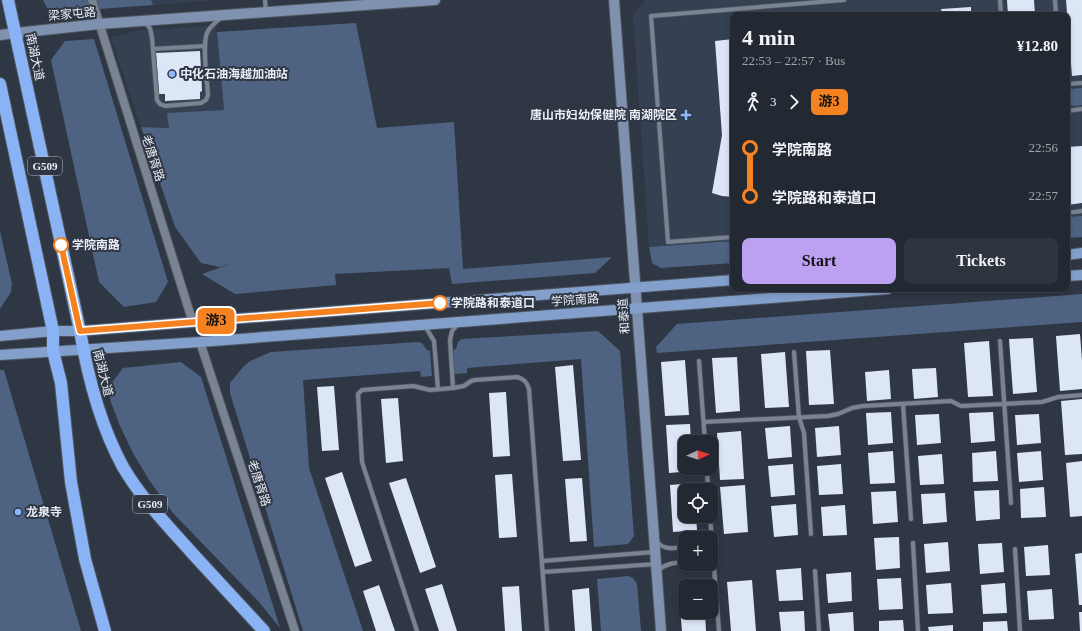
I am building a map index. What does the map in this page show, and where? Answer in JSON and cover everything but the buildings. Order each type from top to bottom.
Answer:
[{"type":"highway","name":"南湖大道","points":[[8,0],[89,378],[99,414],[124,468],[145,499],[166,525],[264,631]]},
{"type":"highway","name":"G509","points":[[0,84],[53,331],[53,351],[61,383],[71,482],[78,524],[85,559],[105,631]]},
{"type":"main road","points":[[1070,254],[1082,253]]},
{"type":"main road","points":[[1070,276],[1082,274]]},
{"type":"main road","name":"学院南路","points":[[0,336],[730,280]]},
{"type":"main road","name":"学院南路","points":[[0,355],[200,342],[848,292]]},
{"type":"street","name":"老唐胥路","points":[[92,0],[98,24],[193,322]]},
{"type":"street","name":"梁家屯路","points":[[0,35],[98,24],[266,12],[346,3],[435,0]]},
{"type":"street","name":"和泰道","points":[[614,0],[661,631]]},
{"type":"street","name":"老唐胥路","points":[[200,342],[295,631]]},
{"type":"lane","points":[[265,0],[266,12]]},
{"type":"lane","points":[[730,237],[668,242],[651,16],[844,0]]},
{"type":"lane","points":[[1000,0],[1001,12]]},
{"type":"lane","points":[[1055,0],[1056,12]]},
{"type":"lane","points":[[143,21],[150,28],[152,38],[157,75],[158,100],[160,104],[165,106],[201,103],[206,100],[208,95],[205,46],[207,33],[214,23],[225,15]]},
{"type":"lane","points":[[153,49],[205,46]]},
{"type":"lane","points":[[201,72],[206,71]]},
{"type":"lane","points":[[1070,84],[1082,83]]},
{"type":"lane","points":[[1070,110],[1082,110]]},
{"type":"lane","points":[[1070,212],[1082,211]]},
{"type":"lane","points":[[453,388],[450,340],[452,331],[460,322]]},
{"type":"lane","points":[[424,324],[434,341],[438,389]]},
{"type":"lane","points":[[1000,340],[1011,503]]},
{"type":"lane","points":[[794,352],[799,417],[804,433],[811,534]]},
{"type":"lane","points":[[699,361],[705,435]]},
{"type":"lane","points":[[417,631],[362,462],[358,394],[362,390],[413,386],[430,390],[453,388],[464,386],[471,381],[476,380],[517,377],[527,382],[529,389],[547,631]]},
{"type":"lane","points":[[704,422],[828,416],[863,406],[951,401],[961,406],[1004,404],[1042,402],[1058,397],[1082,395]]},
{"type":"lane","points":[[903,404],[911,519]]},
{"type":"lane","points":[[654,539],[660,546],[667,548],[678,547]]},
{"type":"lane","points":[[913,543],[918,631]]},
{"type":"lane","points":[[1015,549],[1020,631]]},
{"type":"lane","points":[[542,560],[655,552]]},
{"type":"lane","points":[[543,572],[661,568],[668,564],[678,563]]},
{"type":"lane","points":[[713,571],[719,631]]},
{"type":"lane","points":[[815,572],[819,631]]},
{"type":"shaded area","points":[[43,0],[151,0],[153,5],[59,12],[47,8]]},
{"type":"shaded area","points":[[151,0],[218,0],[153,5]]},
{"type":"shaded area","name":"唐山市妇幼保健院 南湖院区","points":[[646,0],[1082,0],[1082,216],[1070,217],[1070,12],[730,12],[730,241],[649,247],[633,14]]},
{"type":"shaded area","points":[[356,23],[377,128],[454,122],[463,269],[612,257],[595,273],[452,284],[449,268],[335,274],[336,285],[235,294],[202,274],[233,263],[220,267],[201,263],[175,227],[141,127],[169,128],[167,113],[224,110],[217,32]]},
{"type":"shaded area","name":"中化石油海越加油站","points":[[216,26],[224,110],[167,113],[169,128],[141,127],[111,37],[140,30]]},
{"type":"shaded area","points":[[94,39],[168,282],[156,302],[124,307],[99,282],[51,60],[65,41]]},
{"type":"shaded area","points":[[1082,88],[1082,105],[1070,105],[1070,89]]},
{"type":"shaded area","points":[[1082,216],[1082,237],[1070,238],[1070,217]]},
{"type":"shaded area","points":[[0,231],[12,284],[11,292],[0,309]]},
{"type":"shaded area","points":[[730,241],[730,263],[661,268],[652,263],[649,247]]},
{"type":"shaded area","points":[[1082,294],[1082,322],[657,353],[656,347],[677,324]]},
{"type":"shaded area","points":[[598,331],[620,351],[634,536],[628,544],[594,547],[581,359],[467,368],[467,373],[454,374],[453,350],[456,349],[458,342],[462,339]]},
{"type":"shaded area","points":[[418,342],[422,343],[427,350],[430,351],[432,376],[421,377],[420,371],[303,380],[309,468],[363,631],[303,631],[230,393],[230,383],[250,361],[271,352]]},
{"type":"shaded area","points":[[181,362],[201,377],[280,628],[259,602],[173,513],[149,480],[133,453],[120,426],[111,402],[108,388],[123,368]]},
{"type":"shaded area","name":"龙泉寺","points":[[0,370],[4,370],[81,631],[0,631]]},
{"type":"shaded area","points":[[628,576],[633,578],[637,584],[641,631],[601,631],[597,579]]},
{"type":"bus line","name":"游3","points":[[61,245],[80,331],[440,303]]},
{"type":"place","name":"中化石油海越加油站","points":[[172,74]]},
{"type":"place","name":"唐山市妇幼保健院 南湖院区","points":[[686,115]]},
{"type":"place","name":"学院南路","points":[[61,245]]},
{"type":"place","name":"学院路和泰道口","points":[[440,303]]},
{"type":"place","name":"龙泉寺","points":[[18,512]]}]
